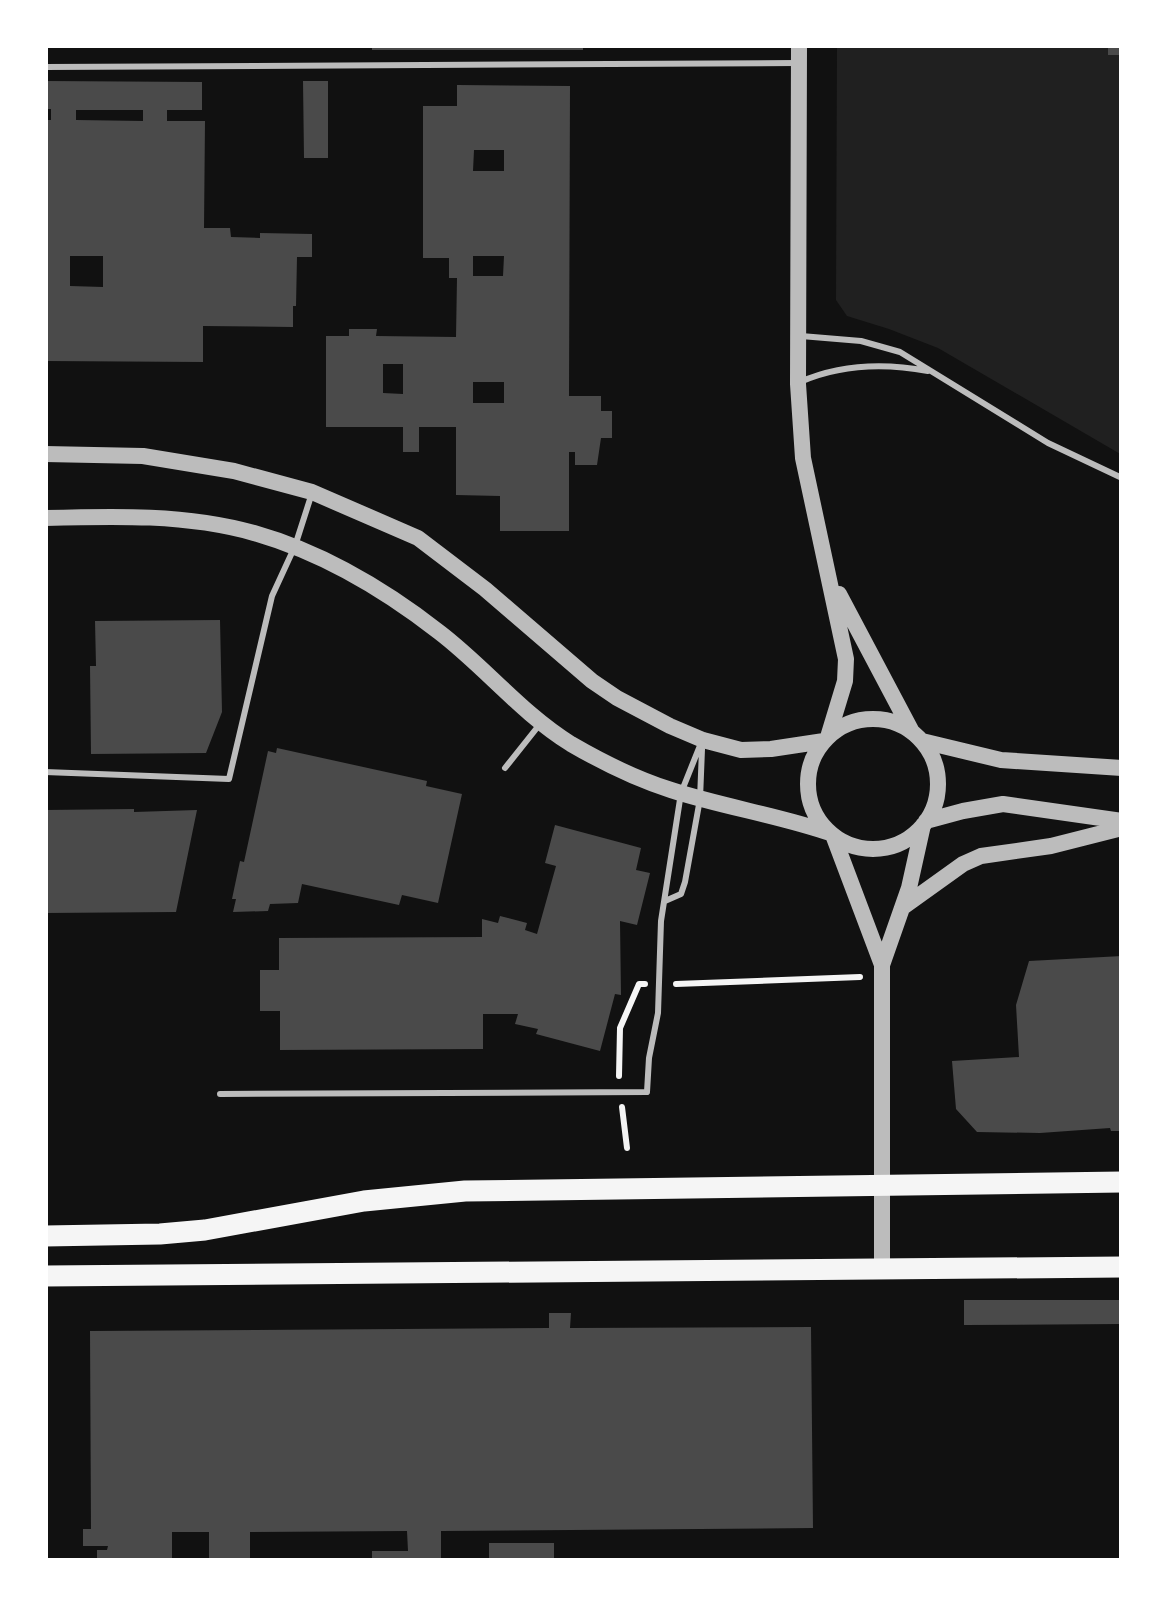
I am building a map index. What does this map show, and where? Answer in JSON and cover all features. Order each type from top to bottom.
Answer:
[{"type":"main road","points":[[45,1236],[205,1231],[432,1193],[1122,1182]]},
{"type":"main road","points":[[45,1276],[1122,1267]]},
{"type":"street","points":[[799,54],[797,336],[803,458],[846,670],[808,782],[811,805],[831,834],[882,971]]},
{"type":"street","points":[[45,454],[143,456],[234,471],[312,492],[418,538],[616,698],[703,740],[741,750],[771,749],[826,739],[847,724],[869,719],[891,722],[917,737],[1001,760],[1122,768]]},
{"type":"street","points":[[45,518],[192,520],[295,546],[400,603],[542,722],[592,756],[700,799],[769,814],[850,845],[880,849],[909,838],[932,811],[938,787],[934,762],[830,578]]},
{"type":"street","points":[[924,823],[997,804],[1122,824]]},
{"type":"street","points":[[882,1269],[882,971],[924,823]]},
{"type":"street","points":[[903,907],[981,856],[1051,846],[1122,824]]},
{"type":"lane","points":[[45,67],[799,54]]},
{"type":"lane","points":[[797,336],[877,344],[900,352],[1048,443],[1122,478]]},
{"type":"lane","points":[[798,383],[821,373],[868,366],[931,372]]},
{"type":"lane","points":[[45,772],[229,779],[272,596],[312,492]]},
{"type":"lane","points":[[505,768],[542,722]]},
{"type":"lane","points":[[220,1094],[647,1092],[658,1012],[659,937],[682,793],[703,740]]},
{"type":"lane","points":[[665,902],[681,894],[700,799],[703,740]]},
{"type":"path","points":[[627,1148],[618,1069],[620,1028],[639,984],[882,971]]},
{"type":"shaded area","points":[[837,45],[1122,45],[1122,455],[938,348],[847,316],[836,300]]},
{"type":"building","points":[[372,45],[583,45],[583,50],[372,50]]},
{"type":"building","points":[[1108,45],[1122,45],[1122,55],[1108,55]]},
{"type":"building","points":[[45,81],[202,82],[202,110],[167,110],[167,121],[205,121],[204,228],[230,228],[231,237],[312,234],[312,257],[297,257],[293,327],[203,326],[203,362],[45,361],[45,120],[51,120],[51,109],[45,109]],"holes":[[[76,110],[143,110],[143,121],[76,120]],[[70,256],[103,256],[103,287],[70,286]]]},
{"type":"building","points":[[303,81],[328,81],[328,158],[304,158]]},
{"type":"building","points":[[457,85],[570,86],[569,396],[601,396],[601,411],[612,411],[612,438],[601,438],[597,465],[575,465],[575,452],[569,452],[569,531],[500,531],[500,496],[456,495],[456,427],[419,427],[419,452],[403,452],[403,427],[326,427],[326,336],[349,336],[349,329],[377,329],[376,336],[456,337],[457,278],[449,278],[449,258],[423,258],[423,106],[457,106]],"holes":[[[474,150],[504,150],[504,171],[473,171]],[[473,256],[504,256],[503,276],[473,276]],[[383,364],[403,364],[403,394],[383,393]],[[473,382],[504,382],[504,403],[473,403]]]},
{"type":"building","points":[[220,620],[222,712],[206,753],[91,754],[90,666],[96,666],[95,621]]},
{"type":"building","points":[[277,748],[427,781],[426,786],[462,794],[438,903],[402,895],[399,905],[302,884],[298,903],[270,904],[268,911],[233,912],[240,861],[244,862],[268,751],[276,753]]},
{"type":"building","points":[[45,810],[197,810],[176,912],[45,913]]},
{"type":"building","points":[[555,825],[641,848],[636,870],[650,873],[637,925],[620,921],[621,995],[615,994],[600,1051],[536,1034],[538,1029],[515,1024],[518,1014],[483,1014],[483,1049],[280,1050],[280,1011],[260,1011],[260,970],[279,970],[279,938],[482,937],[482,919],[498,923],[500,916],[527,923],[525,930],[537,934],[556,866],[545,863]]},
{"type":"building","points":[[1122,956],[1122,1131],[977,1132],[956,1109],[952,1061],[1019,1057],[1016,1005],[1029,961]]},
{"type":"building","points":[[964,1300],[1121,1300],[1121,1324],[964,1325]]},
{"type":"building","points":[[549,1313],[571,1313],[570,1328],[811,1327],[813,1528],[441,1531],[441,1561],[372,1561],[372,1551],[408,1551],[407,1531],[250,1532],[250,1561],[209,1561],[209,1532],[172,1532],[172,1561],[97,1561],[97,1550],[108,1546],[83,1546],[83,1529],[91,1529],[90,1331],[549,1328]]},
{"type":"building","points":[[489,1543],[554,1543],[554,1561],[489,1561]]}]
